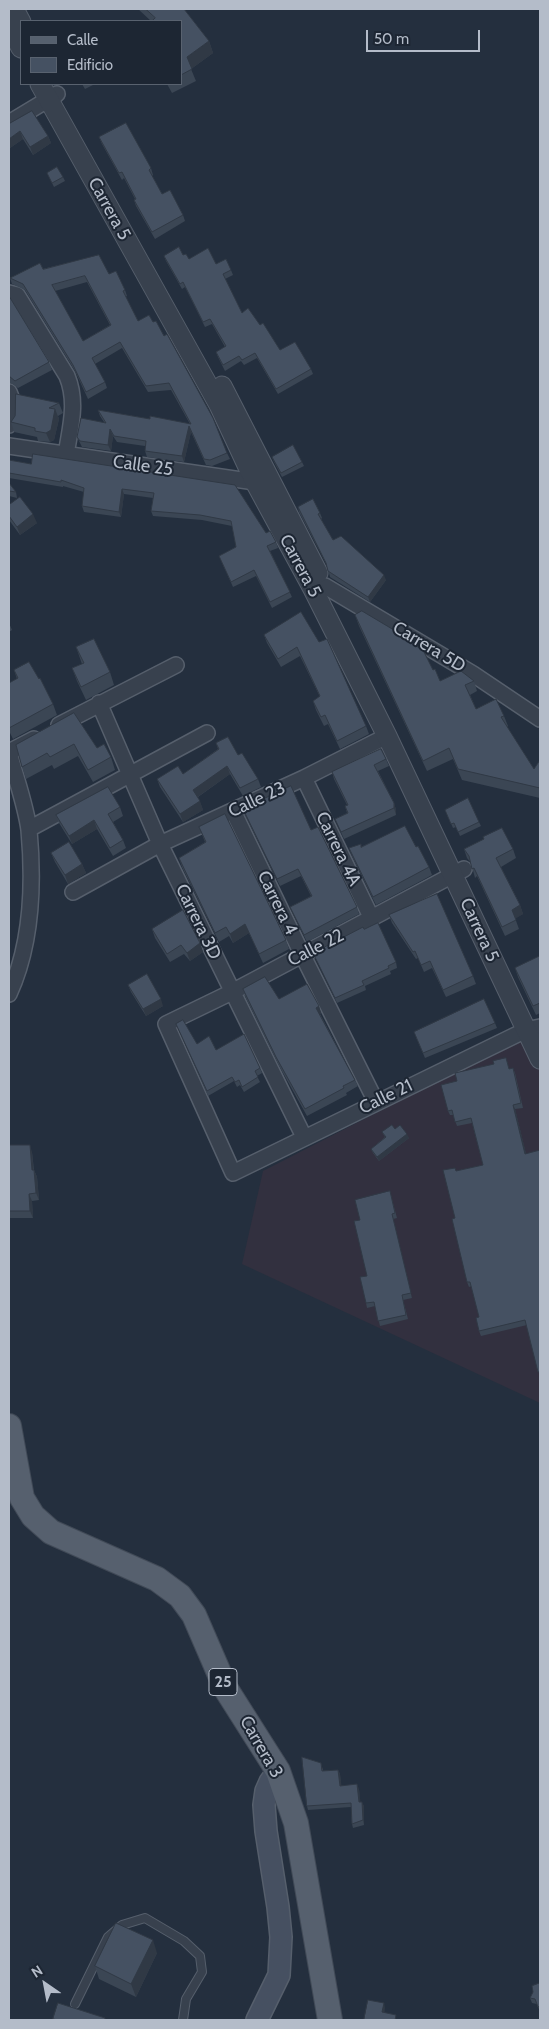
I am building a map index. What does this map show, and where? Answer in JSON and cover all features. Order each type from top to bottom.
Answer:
[{"type":"main road","name":"Carrera 3","points":[[9,1426],[22,1498],[33,1516],[51,1532],[157,1579],[180,1596],[194,1616],[226,1689],[278,1771],[296,1822],[330,2020]]},
{"type":"main road","points":[[257,2020],[279,1975],[281,1937],[264,1805],[266,1791],[278,1771]]},
{"type":"street","points":[[14,9],[20,20]]},
{"type":"street","points":[[9,24],[20,46]]},
{"type":"street","points":[[9,123],[49,90]]},
{"type":"street","name":"Carrera 5","points":[[49,90],[219,405],[255,482],[319,588],[536,1030],[540,1059]]},
{"type":"street","name":"Carrera 5","points":[[49,90],[238,414],[276,489],[387,736],[458,872]]},
{"type":"street","points":[[9,293],[17,295],[67,376],[72,389],[74,402],[66,456]]},
{"type":"street","points":[[9,392],[11,397],[9,426]]},
{"type":"street","name":"Calle 25","points":[[9,446],[66,456],[255,482],[276,489]]},
{"type":"street","name":"Carrera 5D","points":[[319,588],[473,674],[540,719]]},
{"type":"street","points":[[9,994],[16,978],[26,943],[31,895],[29,829],[10,752],[99,703],[176,665]]},
{"type":"street","name":"Carrera 3D","points":[[99,703],[160,844],[304,1138]]},
{"type":"street","points":[[29,829],[207,733]]},
{"type":"street","name":"Calle 23","points":[[73,892],[160,844],[304,778],[387,736]]},
{"type":"street","name":"Carrera 4A","points":[[304,778],[372,919]]},
{"type":"street","name":"Carrera 4","points":[[233,811],[376,1102]]},
{"type":"street","name":"Calle 22","points":[[233,1173],[166,1024],[232,992],[458,872]]},
{"type":"street","name":"Calle 21","points":[[233,1173],[376,1102],[536,1030]]},
{"type":"lane","points":[[75,2004],[108,1937],[122,1925],[145,1918],[184,1941],[200,1956],[202,1972],[186,1999],[183,2020]]},
{"type":"shaded area","points":[[524,1037],[540,1071],[540,1403],[242,1264],[263,1171]]},
{"type":"building","points":[[146,9],[184,9],[209,41],[187,57],[192,69],[182,74],[182,20],[153,20],[155,18]]},
{"type":"building","points":[[32,111],[48,136],[30,147],[20,131],[9,139],[9,124]]},
{"type":"building","points":[[126,123],[151,168],[149,170],[162,194],[170,190],[183,215],[152,232],[134,200],[136,199],[122,172],[119,173],[99,137]]},
{"type":"building","points":[[57,167],[63,177],[52,183],[47,173]]},
{"type":"building","points":[[179,247],[183,255],[186,254],[189,259],[208,248],[216,264],[226,259],[231,270],[223,274],[242,313],[248,308],[260,325],[263,323],[280,350],[295,342],[311,369],[276,389],[255,353],[242,360],[239,356],[223,365],[216,352],[226,346],[210,319],[203,322],[183,282],[180,284],[164,256]]},
{"type":"building","points":[[99,255],[109,274],[116,271],[125,290],[123,291],[138,321],[149,315],[153,322],[156,321],[164,336],[167,334],[213,418],[227,453],[210,460],[204,459],[189,426],[182,456],[145,451],[146,441],[114,436],[110,429],[108,445],[80,441],[77,437],[81,418],[106,423],[98,410],[150,419],[150,416],[191,424],[169,383],[146,386],[120,342],[92,358],[105,382],[86,392],[73,365],[23,284],[10,278],[40,263],[43,269]],"holes":[[[85,276],[111,325],[83,341],[52,285]]]},
{"type":"building","points":[[9,296],[49,362],[15,381],[9,376]]},
{"type":"building","points":[[16,394],[59,403],[49,408],[55,409],[51,430],[46,433],[35,431],[35,428],[11,422],[15,416]]},
{"type":"building","points":[[293,445],[302,462],[281,473],[272,457]]},
{"type":"building","points":[[33,454],[235,485],[266,533],[270,531],[276,542],[267,546],[290,592],[270,602],[254,570],[231,582],[219,556],[236,547],[231,521],[200,515],[151,511],[154,493],[122,489],[119,512],[82,506],[84,488],[61,480],[61,482],[9,473],[9,460],[31,464]]},
{"type":"building","points":[[9,483],[16,492],[9,491]]},
{"type":"building","points":[[20,497],[33,514],[17,527],[9,516],[9,505]]},
{"type":"building","points":[[313,499],[320,513],[318,514],[333,540],[341,536],[384,575],[368,597],[328,571],[326,563],[298,507]]},
{"type":"building","points":[[362,611],[404,636],[424,652],[440,681],[461,671],[474,681],[465,685],[476,709],[496,699],[504,716],[501,717],[534,769],[540,760],[540,788],[458,769],[449,748],[423,761],[355,615]]},
{"type":"building","points":[[301,612],[319,642],[327,639],[366,726],[337,741],[325,715],[321,717],[313,701],[320,696],[297,647],[278,659],[264,635]]},
{"type":"building","points":[[94,639],[110,672],[81,687],[72,668],[84,663],[76,647]]},
{"type":"building","points":[[29,662],[40,678],[53,704],[9,728],[9,683],[18,678],[14,670]]},
{"type":"building","points":[[74,713],[97,748],[104,744],[111,757],[88,770],[74,744],[50,757],[47,753],[22,767],[16,745]]},
{"type":"building","points":[[228,737],[238,755],[242,753],[258,779],[240,788],[227,766],[193,790],[200,801],[180,814],[157,779],[178,766],[183,774],[219,749],[216,743]]},
{"type":"building","points":[[381,749],[386,759],[374,765],[394,803],[394,808],[341,832],[335,819],[348,813],[345,806],[348,805],[332,772]]},
{"type":"building","points":[[291,786],[311,830],[318,827],[357,907],[304,935],[290,907],[312,896],[298,869],[277,879],[243,809]]},
{"type":"building","points":[[108,787],[120,807],[108,814],[123,840],[110,848],[94,820],[69,836],[56,815]]},
{"type":"building","points":[[468,798],[479,822],[458,832],[454,823],[451,824],[445,810]]},
{"type":"building","points":[[225,814],[286,940],[259,954],[245,924],[230,934],[226,927],[215,933],[179,858],[206,842],[199,827]]},
{"type":"building","points":[[405,826],[429,867],[373,897],[349,848],[361,844],[361,847]]},
{"type":"building","points":[[502,828],[513,849],[496,858],[520,905],[512,910],[516,920],[502,927],[474,868],[472,869],[469,856],[464,849]]},
{"type":"building","points":[[69,842],[82,864],[65,875],[51,853]]},
{"type":"building","points":[[437,894],[473,976],[443,990],[430,961],[421,965],[415,951],[413,952],[389,915]]},
{"type":"building","points":[[183,910],[200,943],[187,953],[181,945],[167,954],[152,929]]},
{"type":"building","points":[[378,923],[396,962],[388,966],[389,968],[362,981],[364,985],[335,998],[313,953],[363,927],[364,929]]},
{"type":"building","points":[[540,956],[540,1003],[533,1006],[515,968]]},
{"type":"building","points":[[147,974],[161,999],[143,1009],[128,985]]},
{"type":"building","points":[[265,977],[279,999],[307,984],[319,1006],[316,1008],[355,1080],[305,1109],[276,1057],[243,989]]},
{"type":"building","points":[[484,999],[495,1023],[423,1053],[414,1032]]},
{"type":"building","points":[[183,1020],[197,1044],[209,1036],[216,1050],[244,1034],[260,1068],[255,1071],[258,1077],[242,1087],[239,1080],[235,1082],[232,1077],[207,1091],[176,1024]]},
{"type":"building","points":[[506,1058],[509,1069],[513,1068],[521,1103],[513,1105],[525,1154],[540,1150],[540,1372],[538,1372],[525,1320],[479,1331],[476,1318],[479,1317],[470,1282],[467,1282],[452,1219],[455,1218],[443,1170],[455,1168],[456,1171],[483,1165],[471,1118],[455,1122],[452,1110],[448,1111],[441,1085],[457,1081],[455,1073],[494,1064],[493,1061]]},
{"type":"building","points":[[392,1125],[395,1129],[400,1125],[407,1134],[377,1157],[371,1149],[386,1137],[382,1132]]},
{"type":"building","points":[[9,1145],[30,1145],[36,1193],[29,1194],[30,1211],[9,1211]]},
{"type":"building","points":[[390,1191],[395,1213],[392,1214],[411,1293],[402,1295],[406,1315],[378,1321],[374,1302],[366,1303],[360,1277],[367,1276],[354,1221],[360,1220],[355,1200]]},
{"type":"building","points":[[302,1757],[321,1763],[322,1771],[338,1770],[340,1786],[357,1784],[359,1802],[362,1802],[363,1820],[352,1824],[351,1803],[307,1806]]},
{"type":"building","points":[[116,1923],[153,1940],[131,1984],[95,1966]]},
{"type":"building","points":[[540,1983],[540,2006],[538,2007],[535,1999],[530,1998],[533,1992],[532,1986]]},
{"type":"building","points":[[368,2000],[384,2003],[382,2012],[396,2015],[395,2020],[364,2020]]},
{"type":"building","points":[[58,2003],[105,2018],[105,2020],[53,2019]]}]
